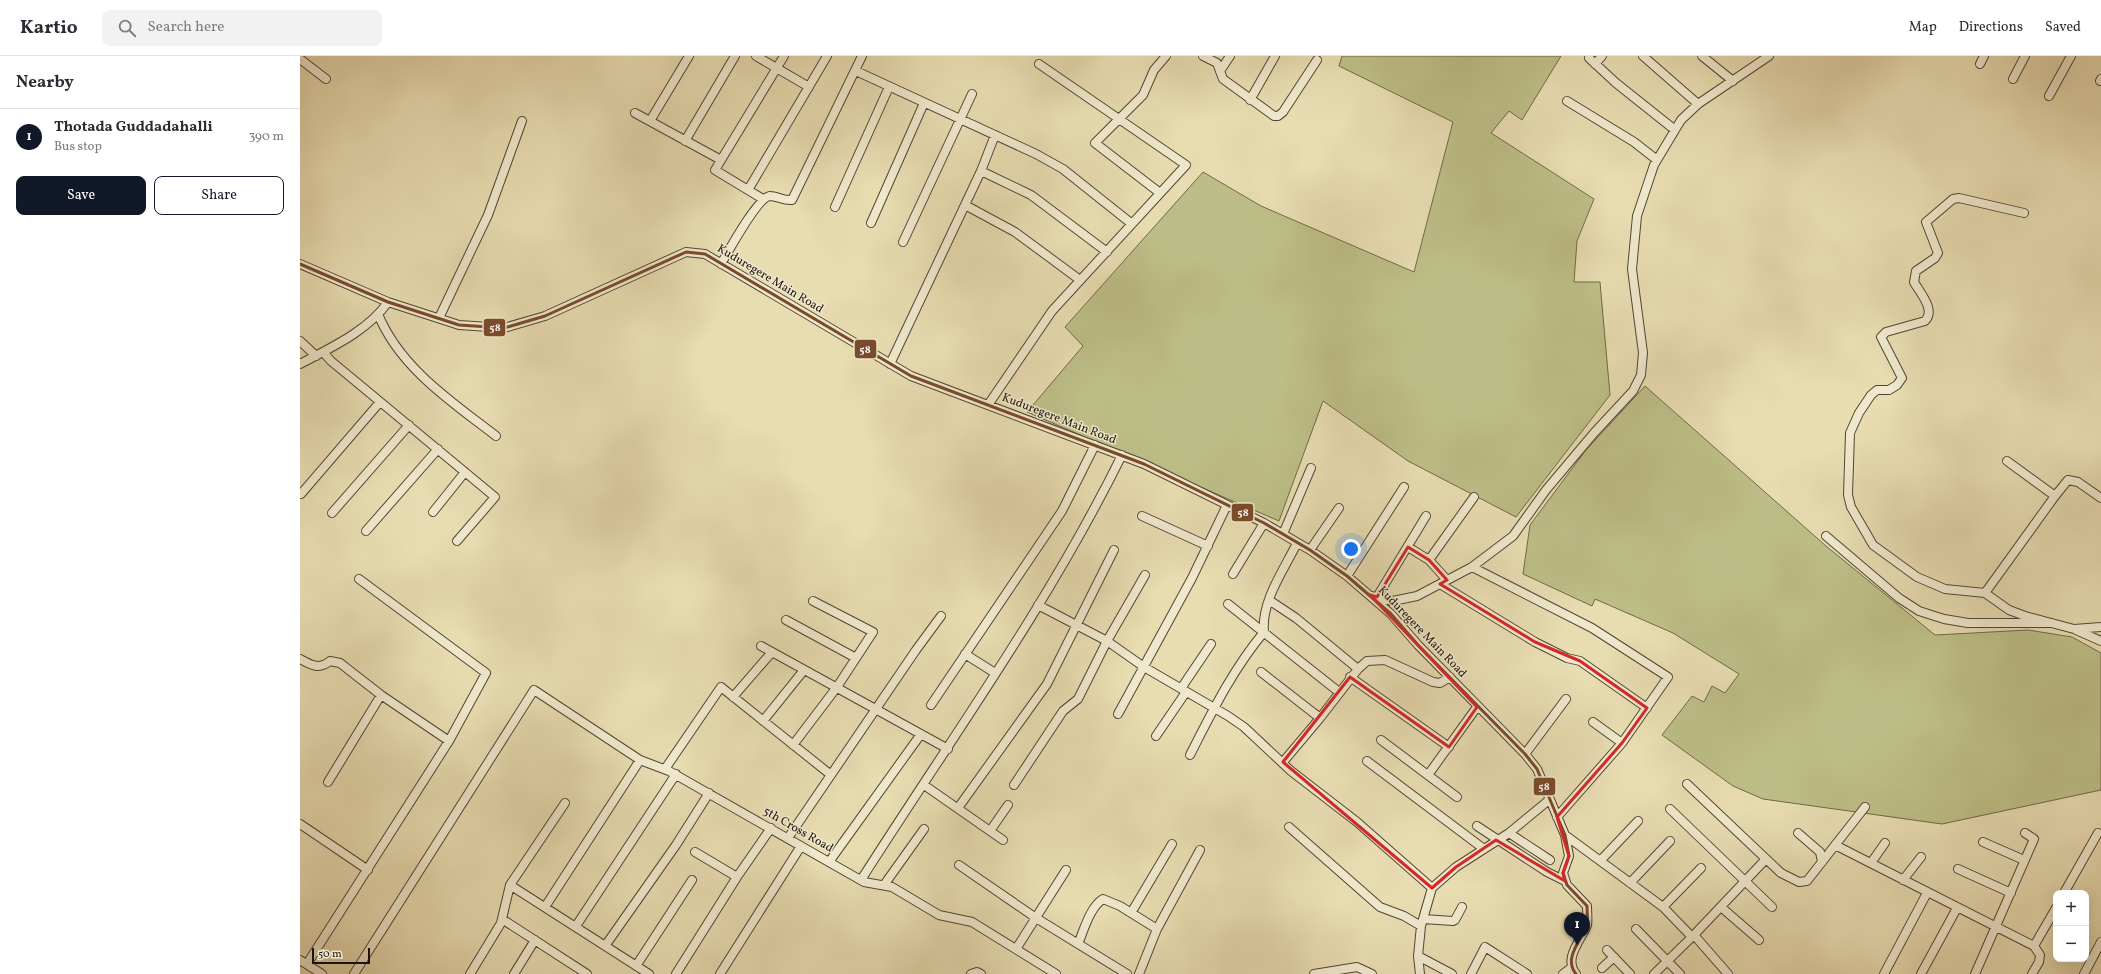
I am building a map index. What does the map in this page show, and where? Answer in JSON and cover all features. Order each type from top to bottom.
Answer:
[{"type":"street","points":[[650,121],[689,56]]},
{"type":"street","points":[[685,140],[735,56]]},
{"type":"street","points":[[756,56],[809,87]]},
{"type":"street","points":[[763,199],[715,170],[784,56]]},
{"type":"street","points":[[748,190],[827,56]]},
{"type":"street","points":[[721,264],[749,218],[763,199],[771,196],[792,200],[862,56]]},
{"type":"street","points":[[1160,193],[1095,143],[1120,120],[1143,95],[1154,70],[1166,56]]},
{"type":"street","points":[[1203,56],[1217,63],[1223,79],[1274,116],[1280,115],[1317,60]]},
{"type":"street","points":[[1220,71],[1230,56]]},
{"type":"street","points":[[1250,100],[1275,56]]},
{"type":"street","points":[[1602,56],[1592,61],[1616,83],[1676,130]]},
{"type":"street","points":[[1644,56],[1698,104]]},
{"type":"street","points":[[1702,56],[1733,81]]},
{"type":"street","points":[[1426,516],[1408,547],[1374,596],[1393,601],[1417,596],[1472,567],[1513,536],[1546,490],[1594,433],[1633,391],[1642,375],[1643,353],[1632,269],[1637,216],[1657,160],[1682,120],[1698,104],[1769,56]]},
{"type":"street","points":[[1980,64],[1984,56]]},
{"type":"street","points":[[2013,79],[2025,56]]},
{"type":"street","points":[[2049,96],[2071,56]]},
{"type":"street","points":[[300,59],[326,79]]},
{"type":"street","points":[[988,404],[1052,311],[1186,164],[1039,64]]},
{"type":"street","points":[[856,70],[889,87],[1036,154],[1063,169],[1132,224]]},
{"type":"street","points":[[835,207],[889,87]]},
{"type":"street","points":[[903,242],[972,94]]},
{"type":"street","points":[[1566,101],[1634,142],[1657,160]]},
{"type":"street","points":[[870,223],[924,103]]},
{"type":"street","points":[[635,113],[721,160]]},
{"type":"street","points":[[439,318],[488,215],[522,121]]},
{"type":"street","points":[[890,364],[981,171],[995,135]]},
{"type":"street","points":[[981,171],[1031,194],[1107,252]]},
{"type":"street","points":[[2024,213],[1986,203],[1953,198],[1926,222],[1938,252],[1935,258],[1916,271],[1914,282],[1930,311],[1929,317],[1925,321],[1886,332],[1881,338],[1902,378],[1897,385],[1889,390],[1877,390],[1871,395],[1859,412],[1850,433],[1848,495],[1851,507],[1873,545],[1891,560],[1917,577],[1945,589],[1985,593],[2009,610],[2074,629],[2101,641]]},
{"type":"street","points":[[965,205],[1015,232],[1080,280]]},
{"type":"street","name":"Kuduregere Main Road","points":[[300,264],[388,302],[458,325],[504,328],[545,316],[686,252],[705,254],[911,376],[1122,455],[1227,504],[1264,523],[1310,550],[1374,596],[1418,645],[1450,676],[1477,707],[1525,754],[1537,769],[1549,800],[1565,834],[1569,856],[1563,873],[1566,881]]},
{"type":"street","points":[[300,364],[320,354],[364,326],[378,314],[388,302]]},
{"type":"street","points":[[378,314],[384,331],[410,365],[455,405],[496,436]]},
{"type":"street","points":[[300,341],[331,361],[495,496],[457,541]]},
{"type":"street","points":[[301,494],[380,402]]},
{"type":"street","points":[[332,513],[409,425]]},
{"type":"street","points":[[932,705],[1062,511],[1095,445]]},
{"type":"street","points":[[366,531],[438,449]]},
{"type":"street","points":[[861,880],[948,749],[1092,517],[1122,455]]},
{"type":"street","points":[[2007,461],[2055,496]]},
{"type":"street","points":[[1283,534],[1311,468]]},
{"type":"street","points":[[433,512],[465,472]]},
{"type":"street","points":[[1985,593],[2068,480],[2078,482],[2101,498]]},
{"type":"street","points":[[1347,576],[1404,487]]},
{"type":"street","points":[[1429,560],[1474,497]]},
{"type":"street","points":[[1118,714],[1208,546],[1227,504]]},
{"type":"street","points":[[1310,550],[1340,508]]},
{"type":"street","points":[[1142,516],[1208,546]]},
{"type":"street","points":[[1233,574],[1264,523]]},
{"type":"street","points":[[1826,536],[1899,598],[1918,611],[1944,619],[1968,623],[2052,623]]},
{"type":"street","points":[[1190,755],[1245,654],[1264,632],[1263,621],[1268,600],[1297,543]]},
{"type":"street","points":[[1408,547],[1429,560],[1444,582],[1535,642],[1567,658],[1580,661],[1647,708]]},
{"type":"street","points":[[958,808],[1046,684],[1114,550]]},
{"type":"street","points":[[1472,567],[1592,628],[1668,677],[1622,743],[1557,817]]},
{"type":"street","points":[[1014,785],[1063,711],[1078,699],[1106,641],[1146,575]]},
{"type":"street","points":[[322,974],[303,962],[368,870],[449,741],[486,673],[359,579]]},
{"type":"street","points":[[793,745],[837,687],[873,632],[813,600]]},
{"type":"street","points":[[1268,600],[1296,618],[1358,669]]},
{"type":"street","points":[[1038,604],[1075,626],[1106,641],[1144,666],[1215,707],[1244,727],[1306,783],[1357,822],[1432,888]]},
{"type":"street","points":[[1228,604],[1339,692]]},
{"type":"street","points":[[788,838],[941,616]]},
{"type":"street","points":[[786,620],[856,658]]},
{"type":"street","points":[[2074,629],[2101,627]]},
{"type":"street","points":[[1156,736],[1212,644]]},
{"type":"street","points":[[761,646],[948,749]]},
{"type":"street","points":[[733,697],[772,652]]},
{"type":"street","points":[[965,654],[995,673]]},
{"type":"street","points":[[300,659],[314,666],[325,665],[330,661],[340,663],[381,695],[449,741]]},
{"type":"street","points":[[1283,762],[1320,718],[1350,677],[1367,661],[1385,660],[1433,682],[1440,683],[1450,676]]},
{"type":"street","points":[[763,721],[804,670]]},
{"type":"street","points":[[1261,672],[1320,718]]},
{"type":"street","points":[[1350,677],[1449,747]]},
{"type":"street","points":[[666,769],[721,687],[831,776]]},
{"type":"street","name":"5th Cross Road","points":[[354,974],[534,690],[640,760],[676,774],[861,880],[892,887],[939,915],[972,922],[1056,974]]},
{"type":"street","points":[[328,782],[381,695]]},
{"type":"street","points":[[1525,754],[1566,699]]},
{"type":"street","points":[[1428,775],[1477,707]]},
{"type":"street","points":[[1594,722],[1622,743]]},
{"type":"street","points":[[829,862],[921,734]]},
{"type":"street","points":[[1381,740],[1456,797]]},
{"type":"street","points":[[545,907],[640,760]]},
{"type":"street","points":[[1367,760],[1484,849]]},
{"type":"street","points":[[576,926],[676,774]]},
{"type":"street","points":[[1687,784],[1781,873],[1799,882],[1807,881],[1865,807]]},
{"type":"street","points":[[924,785],[1003,840]]},
{"type":"street","points":[[605,946],[676,845],[708,793]]},
{"type":"street","points":[[1420,974],[1418,956],[1422,923],[1432,888],[1456,867],[1509,832],[1549,800]]},
{"type":"street","points":[[470,974],[502,919],[510,885],[565,803]]},
{"type":"street","points":[[990,831],[1008,805]]},
{"type":"street","points":[[1670,809],[1772,907]]},
{"type":"street","points":[[1600,860],[1638,821]]},
{"type":"street","points":[[300,824],[368,870]]},
{"type":"street","points":[[1477,826],[1496,840],[1547,872],[1566,881],[1567,885],[1587,906],[1587,923],[1570,961],[1574,971],[1563,974]]},
{"type":"street","points":[[1289,827],[1380,907],[1422,923],[1453,921],[1462,907]]},
{"type":"street","points":[[676,974],[737,877],[771,828]]},
{"type":"street","points":[[884,885],[924,829]]},
{"type":"street","points":[[1509,832],[1550,860]]},
{"type":"street","points":[[1798,833],[1820,852],[1822,862]]},
{"type":"street","points":[[1975,974],[2034,839],[2025,833]]},
{"type":"street","points":[[2066,890],[2098,833]]},
{"type":"street","points":[[1565,834],[1663,907],[1693,936],[1728,974]]},
{"type":"street","points":[[1630,883],[1670,841]]},
{"type":"street","points":[[1983,842],[2024,860]]},
{"type":"street","points":[[1871,863],[1885,843]]},
{"type":"street","points":[[1131,913],[1172,844]]},
{"type":"street","points":[[1835,845],[2034,946],[2040,955],[2039,962],[2032,974]]},
{"type":"street","points":[[720,974],[801,846]]},
{"type":"street","points":[[1139,974],[1157,928],[1200,850]]},
{"type":"street","points":[[695,852],[737,877]]},
{"type":"street","points":[[1903,880],[1921,857]]},
{"type":"street","points":[[1654,974],[1693,936],[1766,859]]},
{"type":"street","points":[[959,865],[1036,918],[1127,974]]},
{"type":"street","points":[[1663,907],[1702,868]]},
{"type":"street","points":[[1958,869],[2011,893]]},
{"type":"street","points":[[1016,949],[1066,870]]},
{"type":"street","points":[[636,966],[692,880]]},
{"type":"street","points":[[510,885],[649,974]]},
{"type":"street","points":[[1884,974],[1927,893]]},
{"type":"street","points":[[1078,944],[1093,912],[1099,902],[1103,899],[1157,928]]},
{"type":"street","points":[[1721,907],[1759,940]]},
{"type":"street","points":[[1921,974],[1957,908]]},
{"type":"street","points":[[2034,946],[2053,913]]},
{"type":"street","points":[[502,919],[587,974]]},
{"type":"street","points":[[1636,929],[1680,974]]},
{"type":"street","points":[[514,974],[535,940]]},
{"type":"street","points":[[2084,974],[2101,942]]},
{"type":"street","points":[[1471,974],[1485,947],[1527,974]]},
{"type":"street","points":[[1606,950],[1630,974]]},
{"type":"street","points":[[1418,956],[1452,974]]},
{"type":"street","points":[[1602,968],[1614,957]]},
{"type":"street","points":[[1314,974],[1357,967],[1372,974]]},
{"type":"street","points":[[971,974],[977,972],[981,974]]},
{"type":"highlighted area","points":[[1408,547],[1429,560],[1447,580],[1440,584],[1535,642],[1580,661],[1647,708],[1622,743],[1557,817],[1569,856],[1563,873],[1565,881],[1496,840],[1456,867],[1432,888],[1283,762],[1350,677],[1449,747],[1477,707],[1370,595],[1377,597]]},
{"type":"green space","points":[[1342,56],[1561,56],[1522,120],[1509,111],[1491,133],[1594,199],[1577,241],[1574,282],[1600,282],[1610,395],[1516,517],[1408,461],[1323,401],[1279,521],[1027,412],[1083,346],[1065,327],[1203,172],[1261,206],[1414,272],[1453,122],[1339,66]]},
{"type":"green space","points":[[1645,386],[1826,546],[1935,635],[2028,630],[2072,637],[2101,653],[2101,790],[1942,824],[1763,799],[1733,786],[1662,735],[1692,696],[1704,702],[1712,686],[1725,693],[1739,674],[1673,633],[1595,599],[1592,606],[1523,574],[1530,525],[1586,450]]},
{"type":"transit line","name":"58","points":[[300,264],[388,302],[459,325],[504,328],[545,316],[686,252],[705,254],[911,376],[1144,464],[1264,523],[1310,550],[1347,576],[1391,614],[1418,645],[1525,754],[1537,769],[1565,835],[1569,856],[1563,873],[1567,885],[1587,906],[1587,925],[1574,950],[1571,962],[1572,968],[1576,974]]},
{"type":"place","name":"Thotada Guddadahalli","points":[[1577,945]]}]
